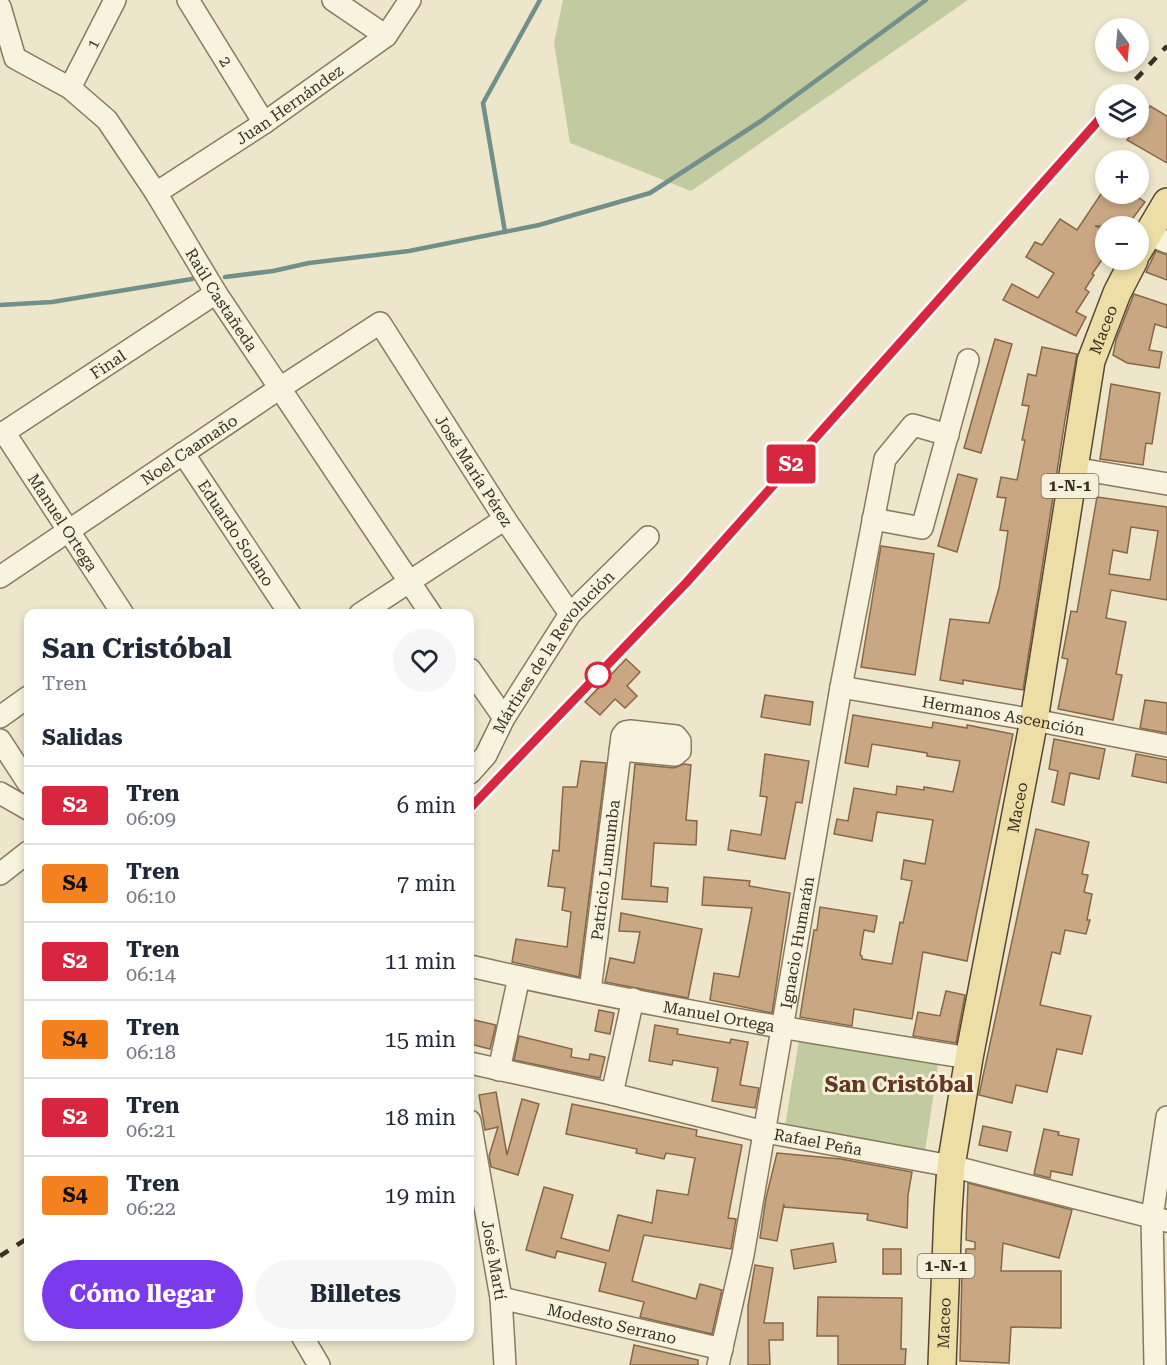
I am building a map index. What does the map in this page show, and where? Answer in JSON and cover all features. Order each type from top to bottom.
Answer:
[{"type":"main road","points":[[1151,243],[1167,202]]},
{"type":"main road","name":"Maceo","points":[[942,1365],[951,1166],[969,1058],[1034,720],[1091,361],[1117,293],[1129,270]]},
{"type":"street","name":"1","points":[[69,88],[115,0]]},
{"type":"street","name":"2","points":[[188,0],[264,123]]},
{"type":"street","points":[[333,0],[386,36]]},
{"type":"street","name":"Juan Hernández","points":[[156,193],[264,123],[386,36],[410,0]]},
{"type":"street","name":"Raúl Castañeda","points":[[0,7],[15,57],[69,88],[107,120],[156,193],[216,294],[428,609]]},
{"type":"street","name":"Final","points":[[2,434],[216,294]]},
{"type":"street","name":"Noel Caamaño","points":[[0,577],[380,323]]},
{"type":"street","name":"José María Pérez","points":[[380,323],[505,519],[570,614]]},
{"type":"street","points":[[873,519],[922,528],[968,360]]},
{"type":"street","name":"Ignacio Humarán","points":[[720,1357],[743,1255],[841,687],[885,459],[913,425],[948,435]]},
{"type":"street","name":"Manuel Ortega","points":[[2,434],[120,609]]},
{"type":"street","name":"Eduardo Solano","points":[[183,453],[287,609]]},
{"type":"street","points":[[1073,468],[1167,484]]},
{"type":"street","points":[[367,609],[505,519]]},
{"type":"street","name":"Mártires de la Revolución","points":[[474,768],[486,755],[504,718],[570,614],[648,537]]},
{"type":"street","points":[[474,675],[504,718]]},
{"type":"street","name":"Hermanos Ascención","points":[[841,687],[1034,720],[1167,746]]},
{"type":"street","points":[[0,717],[24,700]]},
{"type":"street","points":[[0,740],[24,777]]},
{"type":"street","name":"Patricio Lumumba","points":[[590,991],[620,750]]},
{"type":"street","points":[[0,793],[24,807]]},
{"type":"street","points":[[0,874],[24,855]]},
{"type":"street","name":"Manuel Ortega","points":[[474,967],[783,1028],[969,1058]]},
{"type":"street","points":[[499,1070],[519,977]]},
{"type":"street","points":[[612,1094],[633,999]]},
{"type":"street","name":"Rafael Peña","points":[[474,1064],[612,1094],[765,1132],[951,1166],[1160,1219]]},
{"type":"street","points":[[1155,1365],[1160,1219],[1167,1117]]},
{"type":"street","name":"José Martí","points":[[474,1172],[476,1198],[501,1298],[505,1365]]},
{"type":"street","name":"Modesto Serrano","points":[[501,1298],[720,1357]]},
{"type":"street","points":[[305,1341],[319,1365]]},
{"type":"green space","points":[[563,0],[968,0],[691,191],[570,143],[554,43]]},
{"type":"green space","points":[[800,1034],[939,1058],[924,1158],[784,1132]]},
{"type":"building","points":[[1149,107],[1167,116],[1167,163],[1149,153],[1149,150],[1144,150],[1127,140],[1128,138],[1149,138]]},
{"type":"building","points":[[1095,203],[1144,204],[1134,216],[1095,216],[1095,270],[1085,289],[1089,292],[1076,312],[1086,317],[1076,336],[1003,300],[1012,284],[1038,298],[1054,273],[1026,257],[1035,242],[1042,245],[1060,219],[1077,230]]},
{"type":"building","points":[[1156,251],[1167,255],[1167,280],[1146,272],[1149,270]]},
{"type":"building","points":[[1134,294],[1167,305],[1167,328],[1155,324],[1149,350],[1162,352],[1159,368],[1127,363],[1113,355],[1116,340]]},
{"type":"building","points":[[995,339],[1012,344],[981,453],[964,448]]},
{"type":"building","points":[[1042,347],[1077,354],[1023,690],[963,680],[963,684],[940,680],[950,619],[989,623],[999,588],[1008,531],[1000,530],[1006,498],[997,497],[1001,477],[1017,480],[1029,406],[1022,405],[1028,374],[1036,376]]},
{"type":"building","points":[[1111,384],[1160,393],[1152,444],[1146,443],[1143,465],[1100,459]]},
{"type":"building","points":[[958,474],[977,479],[957,552],[938,546]]},
{"type":"building","points":[[1097,497],[1167,507],[1167,600],[1111,590],[1106,618],[1126,622],[1116,674],[1122,675],[1113,720],[1058,709],[1068,659],[1062,658],[1071,611],[1077,612]],"holes":[[[1131,527],[1158,531],[1150,580],[1109,574],[1113,550],[1127,553]]]},
{"type":"building","points":[[881,546],[934,554],[915,675],[861,667]]},
{"type":"building","points":[[626,659],[640,672],[627,686],[637,696],[625,708],[615,699],[600,715],[585,702]]},
{"type":"building","points":[[765,695],[813,702],[810,725],[761,717]]},
{"type":"building","points":[[1145,700],[1167,703],[1167,733],[1140,728]]},
{"type":"building","points":[[853,715],[932,728],[933,722],[967,728],[967,725],[1013,734],[967,961],[923,952],[912,1019],[854,1009],[852,1026],[800,1017],[820,907],[877,916],[874,932],[864,930],[860,955],[862,959],[892,964],[900,922],[903,923],[912,881],[901,879],[904,860],[925,864],[933,820],[877,812],[872,841],[834,834],[837,819],[848,821],[854,788],[896,795],[897,786],[924,790],[924,787],[953,792],[960,761],[872,744],[868,767],[845,763]]},
{"type":"building","points":[[1054,739],[1105,749],[1099,779],[1070,773],[1064,805],[1052,802],[1058,771],[1049,769]]},
{"type":"building","points":[[765,754],[809,761],[802,803],[796,802],[785,859],[728,850],[731,830],[761,835],[767,797],[760,796]]},
{"type":"building","points":[[1136,754],[1167,760],[1167,783],[1132,776]]},
{"type":"building","points":[[581,761],[606,763],[579,977],[512,962],[516,939],[567,947],[571,912],[562,910],[565,888],[548,886],[553,850],[559,851],[563,787],[577,787]]},
{"type":"building","points":[[635,764],[674,768],[684,764],[691,765],[686,820],[697,821],[696,845],[654,843],[651,886],[668,888],[667,902],[622,899]]},
{"type":"building","points":[[1036,829],[1089,842],[1082,874],[1088,875],[1084,892],[1092,894],[1087,920],[1090,920],[1086,934],[1065,930],[1060,954],[1052,952],[1040,1005],[1091,1016],[1082,1054],[1057,1049],[1047,1092],[1016,1085],[1012,1103],[979,1095]]},
{"type":"building","points":[[704,877],[750,881],[749,886],[790,893],[772,1013],[710,1000],[714,973],[739,977],[752,908],[702,905]]},
{"type":"building","points":[[621,913],[702,929],[688,998],[605,982],[610,958],[634,963],[640,932],[619,931]]},
{"type":"building","points":[[946,991],[965,995],[956,1043],[913,1036],[918,1012],[940,1016]]},
{"type":"building","points":[[599,1010],[614,1013],[610,1034],[595,1031]]},
{"type":"building","points":[[474,1020],[496,1025],[490,1049],[474,1045]]},
{"type":"building","points":[[655,1025],[678,1029],[677,1034],[730,1043],[731,1039],[748,1042],[740,1085],[759,1088],[755,1108],[712,1101],[718,1068],[673,1060],[672,1065],[649,1061]]},
{"type":"building","points":[[519,1036],[572,1049],[571,1057],[589,1060],[590,1054],[605,1057],[600,1078],[514,1060]]},
{"type":"building","points":[[496,1092],[507,1155],[522,1099],[539,1104],[518,1175],[491,1167],[489,1156],[498,1127],[485,1130],[479,1095]]},
{"type":"building","points":[[572,1104],[697,1130],[696,1136],[742,1145],[728,1218],[736,1219],[731,1249],[644,1235],[632,1281],[696,1299],[700,1284],[722,1290],[712,1334],[640,1317],[644,1302],[599,1291],[606,1263],[557,1251],[555,1258],[526,1250],[544,1187],[573,1195],[561,1238],[609,1251],[618,1215],[652,1223],[657,1190],[688,1195],[695,1158],[666,1153],[664,1159],[636,1153],[637,1149],[566,1134]]},
{"type":"building","points":[[983,1126],[1011,1132],[1007,1151],[979,1145]]},
{"type":"building","points":[[1044,1129],[1059,1132],[1058,1135],[1079,1139],[1072,1175],[1051,1171],[1050,1178],[1034,1174]]},
{"type":"building","points":[[777,1153],[841,1159],[912,1172],[908,1195],[907,1228],[867,1220],[868,1214],[784,1207],[784,1204],[777,1241],[760,1238],[766,1198]]},
{"type":"building","points":[[968,1183],[1072,1210],[1059,1258],[1003,1243],[1001,1271],[1061,1271],[1061,1328],[1011,1327],[1009,1363],[960,1361],[962,1269],[965,1269],[966,1249],[975,1249],[975,1242],[966,1240]]},
{"type":"building","points":[[833,1243],[836,1262],[794,1269],[791,1250]]},
{"type":"building","points":[[883,1249],[901,1249],[901,1274],[883,1274]]},
{"type":"building","points":[[755,1265],[773,1268],[764,1323],[783,1323],[783,1340],[769,1340],[770,1365],[748,1365],[748,1306]]},
{"type":"building","points":[[818,1297],[902,1298],[901,1349],[906,1349],[905,1365],[838,1365],[838,1336],[817,1336]]},
{"type":"building","points":[[634,1345],[698,1360],[698,1365],[630,1365]]},
{"type":"waterway","points":[[505,232],[483,103],[540,0]]},
{"type":"waterway","points":[[225,277],[273,271],[309,263],[409,251],[539,225],[650,193],[761,121],[926,0]]},
{"type":"waterway","points":[[0,305],[52,302],[192,279]]},
{"type":"railway","points":[[1131,84],[1167,46]]},
{"type":"railway","points":[[474,804],[685,583],[1095,124]]},
{"type":"railway","points":[[0,1256],[24,1241]]},
{"type":"train","name":"S2","points":[[474,804],[686,583],[1095,124]]},
{"type":"district","name":"San Cristóbal","points":[[899,1084]]}]
